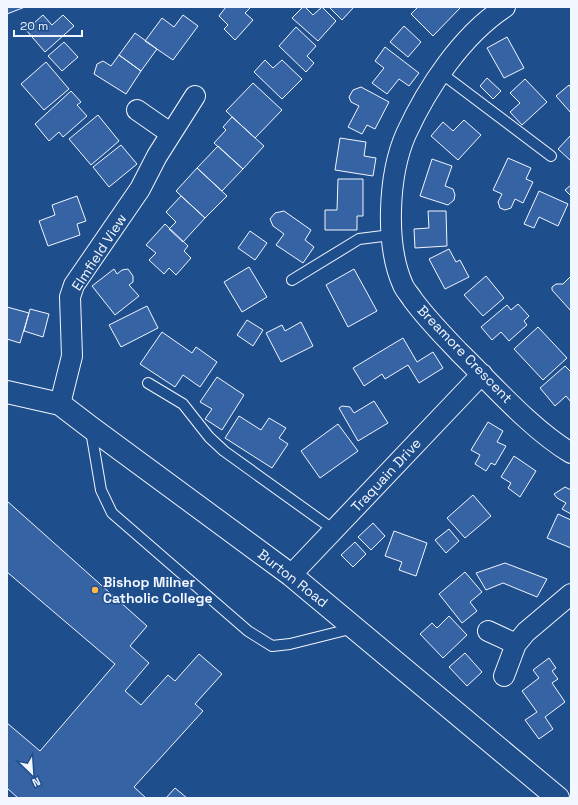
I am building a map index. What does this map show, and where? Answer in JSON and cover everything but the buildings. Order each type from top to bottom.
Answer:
[{"type":"main road","name":"Burton Road","points":[[7,392],[60,404],[291,575],[558,798]]},
{"type":"street","name":"Breamore Crescent","points":[[505,7],[495,13],[470,37],[441,74],[406,135],[399,157],[394,186],[391,235],[397,269],[403,286],[429,321],[542,432],[571,453]]},
{"type":"street","name":"Elmfield View","points":[[60,404],[72,356],[70,297],[74,285],[140,189],[170,133],[195,96]]},
{"type":"street","points":[[137,110],[170,133]]},
{"type":"street","name":"Traquain Drive","points":[[291,575],[482,374]]},
{"type":"street","points":[[504,676],[516,644],[526,632],[571,594]]},
{"type":"street","points":[[488,631],[516,644]]},
{"type":"lane","points":[[441,74],[551,156]]},
{"type":"lane","points":[[292,280],[359,239],[391,235]]},
{"type":"lane","points":[[148,383],[183,404],[209,437],[224,451],[334,530]]},
{"type":"lane","points":[[90,427],[101,490],[112,513],[248,631],[272,646],[290,644],[354,628]]},
{"type":"place","name":"Bishop Milner Catholic College","points":[[95,590]]}]
